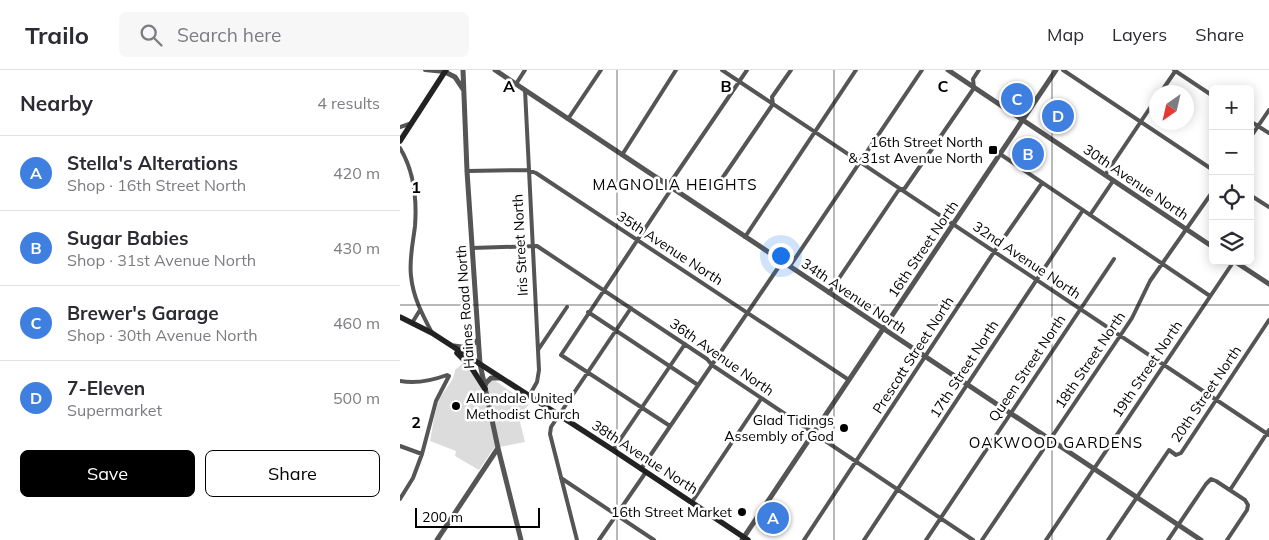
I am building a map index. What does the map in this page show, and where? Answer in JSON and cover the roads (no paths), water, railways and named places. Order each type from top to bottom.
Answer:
[{"type":"main road","points":[[400,141],[446,71]]},
{"type":"main road","name":"38th Avenue North","points":[[400,317],[450,344],[644,470],[744,539]]},
{"type":"main road","points":[[450,344],[471,367],[485,389]]},
{"type":"street","points":[[425,70],[446,71]]},
{"type":"street","name":"Haines Road North","points":[[463,70],[466,99],[467,171],[480,364],[498,448],[521,540]]},
{"type":"street","name":"34th Avenue North","points":[[494,70],[1201,540]]},
{"type":"street","points":[[516,84],[525,70]]},
{"type":"street","points":[[568,119],[601,70]]},
{"type":"street","points":[[622,155],[676,70]]},
{"type":"street","name":"32nd Avenue North","points":[[722,70],[1268,433]]},
{"type":"street","points":[[670,426],[561,354],[638,241],[670,187],[747,70]]},
{"type":"street","points":[[721,180],[772,104],[772,97],[791,70]]},
{"type":"street","points":[[745,236],[856,70]]},
{"type":"street","points":[[790,266],[922,70]]},
{"type":"street","name":"30th Avenue North","points":[[948,70],[1209,244]]},
{"type":"street","points":[[829,293],[898,191],[905,188],[974,88],[973,79],[979,70]]},
{"type":"street","name":"16th Street North","points":[[744,539],[1056,70]]},
{"type":"street","points":[[1063,70],[1209,167]]},
{"type":"street","points":[[1165,85],[1175,70],[1209,93]]},
{"type":"street","name":"Haines Road North","points":[[446,71],[461,84],[466,99]]},
{"type":"street","name":"Iris Street North","points":[[525,90],[531,246],[539,370],[537,382],[529,396]]},
{"type":"street","points":[[1105,175],[1149,110]]},
{"type":"street","points":[[1254,132],[1269,110]]},
{"type":"street","points":[[400,127],[412,123]]},
{"type":"street","points":[[1254,124],[1269,133]]},
{"type":"street","points":[[400,148],[408,164],[414,187],[415,225],[410,275],[414,296],[432,333]]},
{"type":"street","points":[[1000,154],[1210,296]]},
{"type":"street","points":[[467,171],[528,170]]},
{"type":"street","name":"35th Avenue North","points":[[528,170],[849,380]]},
{"type":"street","points":[[1090,215],[1114,181]]},
{"type":"street","name":"Prescott Street North","points":[[804,540],[1042,182]]},
{"type":"street","name":"18th Street North","points":[[982,540],[1120,336],[1162,263],[1209,196]]},
{"type":"street","points":[[1254,198],[1269,207]]},
{"type":"street","name":"17th Street North","points":[[864,540],[1083,210]]},
{"type":"street","name":"36th Avenue North","points":[[472,248],[537,246],[632,308],[707,359],[712,365],[761,399],[973,540]]},
{"type":"street","name":"Queen Street North","points":[[926,540],[1114,259]]},
{"type":"street","points":[[599,540],[670,426],[782,262]]},
{"type":"street","name":"19th Street North","points":[[1046,540],[1231,265]]},
{"type":"street","points":[[1240,265],[1269,284]]},
{"type":"street","points":[[537,352],[567,307]]},
{"type":"street","points":[[577,540],[550,434],[551,427],[632,308]]},
{"type":"street","points":[[412,323],[420,310]]},
{"type":"street","points":[[588,312],[698,385]]},
{"type":"street","name":"20th Street North","points":[[1108,540],[1169,450],[1176,455],[1182,453],[1269,320]]},
{"type":"street","points":[[450,344],[468,348],[478,340]]},
{"type":"street","points":[[613,450],[685,344]]},
{"type":"street","points":[[400,381],[409,383],[421,382],[449,376],[436,402],[422,454],[412,478],[400,499]]},
{"type":"street","points":[[485,389],[488,380],[491,378],[501,378]]},
{"type":"street","points":[[692,502],[761,399]]},
{"type":"street","points":[[1230,490],[1268,433]]},
{"type":"street","points":[[400,446],[422,454]]},
{"type":"street","points":[[437,540],[498,448]]},
{"type":"street","points":[[561,478],[654,540]]},
{"type":"street","points":[[1168,540],[1211,479],[1246,500],[1248,505],[1247,510],[1227,540]]},
{"type":"place","name":"Brewer's Garage","points":[[1017,99]]},
{"type":"place","name":"7-Eleven","points":[[1058,116]]},
{"type":"place","name":"16th Street North & 31st Avenue North","points":[[993,150]]},
{"type":"place","name":"Sugar Babies","points":[[1028,154]]},
{"type":"place","name":"Allendale United Methodist Church","points":[[456,406]]},
{"type":"place","name":"Glad Tidings Assembly of God","points":[[844,428]]},
{"type":"place","name":"16th Street Market","points":[[742,512]]},
{"type":"place","name":"Stella's Alterations","points":[[773,518]]},
{"type":"district","name":"MAGNOLIA HEIGHTS","points":[[675,185]]},
{"type":"district","name":"OAKWOOD GARDENS","points":[[1056,443]]}]
